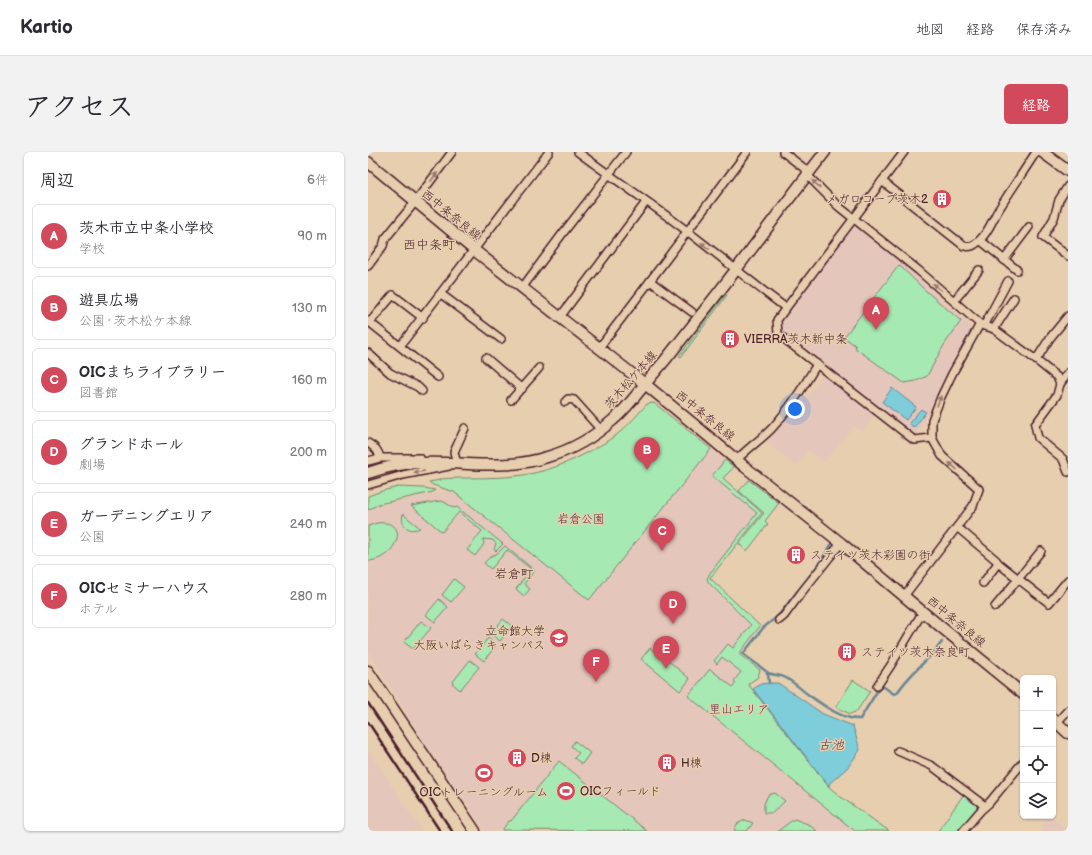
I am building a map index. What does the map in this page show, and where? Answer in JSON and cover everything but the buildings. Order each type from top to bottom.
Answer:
[{"type":"street","points":[[368,266],[383,246],[385,239],[452,152]]},
{"type":"street","points":[[400,346],[549,152]]},
{"type":"street","points":[[578,152],[688,231],[786,308]]},
{"type":"street","points":[[522,288],[626,152]]},
{"type":"street","points":[[599,348],[747,152]]},
{"type":"street","points":[[783,152],[808,174],[838,206],[918,270],[982,325],[994,329],[1036,360],[1057,377],[1060,384]]},
{"type":"street","name":"茨木松ケ本線","points":[[368,473],[388,467],[422,462],[510,465],[534,461],[556,455],[581,443],[601,430],[619,415],[653,376],[736,270],[825,152]]},
{"type":"street","points":[[904,152],[777,320],[778,334],[914,440],[932,438]]},
{"type":"street","points":[[882,181],[964,246],[969,247],[980,240],[989,229],[998,211],[1036,152]]},
{"type":"street","points":[[1042,152],[1068,171]]},
{"type":"street","name":"西中条奈良線","points":[[368,162],[474,250],[645,384],[841,543],[1020,692]]},
{"type":"street","points":[[1068,186],[1059,200],[1054,218],[1043,237],[1068,256]]},
{"type":"street","points":[[560,317],[646,202]]},
{"type":"street","points":[[1004,260],[1028,227]]},
{"type":"street","points":[[980,240],[1017,270]]},
{"type":"street","points":[[954,301],[979,270]]},
{"type":"street","points":[[650,281],[692,312]]},
{"type":"street","points":[[904,596],[973,506],[979,489],[942,456],[932,438],[932,420],[940,397],[952,374],[1008,282]]},
{"type":"street","points":[[441,294],[501,339]]},
{"type":"street","points":[[423,318],[393,295],[369,322],[438,377]]},
{"type":"street","points":[[994,329],[1014,298]]},
{"type":"street","points":[[1036,360],[1050,338],[1068,316]]},
{"type":"street","points":[[368,353],[390,373],[418,387],[422,391]]},
{"type":"street","points":[[486,358],[522,388]]},
{"type":"street","points":[[737,460],[774,426],[800,392],[817,364]]},
{"type":"street","points":[[511,400],[539,368]]},
{"type":"street","points":[[1068,373],[1060,384],[1057,395],[1035,425],[1038,438],[1063,459],[1068,472]]},
{"type":"street","points":[[565,402],[568,399],[574,400],[601,430]]},
{"type":"street","points":[[457,464],[454,452],[465,428]]},
{"type":"street","points":[[368,443],[377,449],[380,458]]},
{"type":"street","points":[[368,461],[380,458],[440,459],[457,464]]},
{"type":"street","points":[[368,485],[403,475],[457,464]]},
{"type":"street","points":[[957,527],[998,563],[1050,603],[1068,580]]},
{"type":"street","points":[[779,620],[784,616],[841,543]]},
{"type":"street","points":[[995,607],[1041,551]]},
{"type":"street","points":[[983,583],[998,563]]},
{"type":"street","points":[[877,686],[919,618],[924,613]]},
{"type":"street","points":[[368,671],[475,831]]},
{"type":"street","points":[[1056,721],[1068,710]]},
{"type":"street","points":[[1056,724],[1068,733]]},
{"type":"street","points":[[898,751],[932,766],[985,806]]},
{"type":"street","points":[[963,831],[1020,765]]},
{"type":"shaded area","points":[[854,225],[914,273],[945,303],[966,320],[970,326],[968,339],[959,352],[933,411],[927,414],[922,427],[914,435],[781,333],[782,323],[794,306],[791,304],[850,226]]},
{"type":"shaded area","points":[[824,375],[876,414],[862,431],[854,426],[824,462],[808,451],[796,466],[766,442],[789,418]]},
{"type":"shaded area","name":"立命館大学 大阪いばらきキャンパス","points":[[711,449],[734,467],[723,478],[762,513],[710,578],[760,626],[739,654],[760,670],[758,677],[748,684],[828,786],[889,831],[485,831],[423,740],[368,651],[368,511],[380,506],[433,493],[455,492],[589,600]]},
{"type":"shaded area","points":[[368,750],[422,831],[368,831]]},
{"type":"shaded area","points":[[1047,819],[1054,819],[1068,831],[1042,831]]},
{"type":"green space","points":[[899,265],[961,321],[944,345],[927,376],[916,381],[904,383],[855,348],[856,346],[844,337]]},
{"type":"green space","points":[[726,294],[727,295],[681,357],[679,356]]},
{"type":"green space","name":"岩倉公園","points":[[654,403],[711,449],[589,600],[454,492],[433,485],[429,482],[440,480],[439,479],[526,475],[556,467],[596,448],[617,434],[647,404]]},
{"type":"green space","name":"里山エリア","points":[[725,460],[734,467],[723,478],[762,513],[710,578],[760,626],[739,654],[760,670],[758,677],[748,684],[828,786],[889,831],[855,831],[688,696],[710,669],[733,687],[736,683],[734,681],[741,672],[722,657],[717,664],[714,661],[728,644],[733,648],[751,625],[709,583],[707,579],[710,573],[757,513],[712,476]]},
{"type":"green space","points":[[749,480],[779,503],[765,521],[768,524],[747,551],[739,544],[764,513],[739,491]]},
{"type":"green space","points":[[398,487],[435,490],[433,492],[379,504],[368,510],[368,496]]},
{"type":"green space","points":[[440,501],[454,508],[457,507],[503,544],[496,551],[494,549],[496,544],[493,540],[483,539],[484,544],[475,556],[467,550],[482,531],[459,512],[442,532],[411,506]]},
{"type":"green space","points":[[403,514],[420,528],[412,530],[406,527],[402,518]]},
{"type":"green space","points":[[377,523],[388,523],[395,527],[397,533],[396,540],[393,547],[386,554],[378,559],[368,561],[368,526]]},
{"type":"green space","points":[[505,546],[534,570],[524,584],[530,589],[524,596],[516,589],[531,569],[507,550],[491,569],[484,563]]},
{"type":"green space","points":[[454,579],[464,587],[451,602],[442,595]]},
{"type":"green space","points":[[439,599],[448,607],[435,622],[426,615]]},
{"type":"green space","points":[[503,619],[512,626],[500,641],[491,634]]},
{"type":"green space","points":[[421,621],[431,628],[413,649],[404,642]]},
{"type":"green space","points":[[488,638],[496,645],[484,661],[475,654]]},
{"type":"green space","points":[[650,648],[664,659],[665,658],[690,679],[680,691],[641,659]]},
{"type":"green space","points":[[470,660],[479,667],[460,690],[452,683]]},
{"type":"green space","points":[[853,680],[870,691],[857,711],[850,714],[836,707]]},
{"type":"green space","points":[[575,741],[590,753],[582,764],[574,758],[579,753],[571,746]]},
{"type":"green space","name":"OICフィールド","points":[[559,761],[647,831],[502,830],[509,821],[511,821]]},
{"type":"green space","points":[[775,793],[785,801],[772,813],[764,813],[764,804],[768,795]]},
{"type":"green space","points":[[964,794],[976,803],[977,809],[958,831],[938,831]]},
{"type":"green space","points":[[794,819],[808,824],[817,831],[778,831]]},
{"type":"green space","points":[[745,820],[753,823],[747,831],[734,831],[737,824]]},
{"type":"water","points":[[892,388],[916,407],[906,420],[882,402]]},
{"type":"water","points":[[921,409],[926,412],[914,428],[909,423]]},
{"type":"water","name":"古池","points":[[778,683],[823,714],[853,726],[860,750],[848,767],[830,783],[829,786],[753,689],[761,684]]},
{"type":"waterway","points":[[767,674],[767,672],[743,654],[763,628],[778,616],[818,565],[831,545]]},
{"type":"waterway","points":[[769,683],[768,673],[780,675],[839,714],[853,719],[860,719],[881,685],[894,694],[897,693],[942,642]]},
{"type":"railway","points":[[368,703],[452,831]]},
{"type":"railway","points":[[368,722],[440,831]]},
{"type":"place","name":"メガロコープ茨木2","points":[[942,199]]},
{"type":"place","name":"茨木市立中条小学校","points":[[876,330]]},
{"type":"place","name":"VIERRA茨木新中条","points":[[730,339]]},
{"type":"place","name":"遊具広場","points":[[647,470]]},
{"type":"place","name":"OICまちライブラリー","points":[[662,551]]},
{"type":"place","name":"ステイツ茨木彩園の街","points":[[796,555]]},
{"type":"place","name":"グランドホール","points":[[673,624]]},
{"type":"place","name":"立命館大学 大阪いばらきキャンパス","points":[[559,638]]},
{"type":"place","name":"ステイツ茨木奈良町","points":[[847,652]]},
{"type":"place","name":"ガーデニングエリア","points":[[666,669]]},
{"type":"place","name":"OICセミナーハウス","points":[[596,682]]},
{"type":"place","name":"D棟","points":[[517,758]]},
{"type":"place","name":"H棟","points":[[667,763]]},
{"type":"place","name":"OICトレーニングルーム","points":[[484,773]]},
{"type":"place","name":"OICフィールド","points":[[566,791]]},
{"type":"district","name":"西中条町","points":[[429,245]]},
{"type":"district","name":"岩倉町","points":[[514,574]]}]
